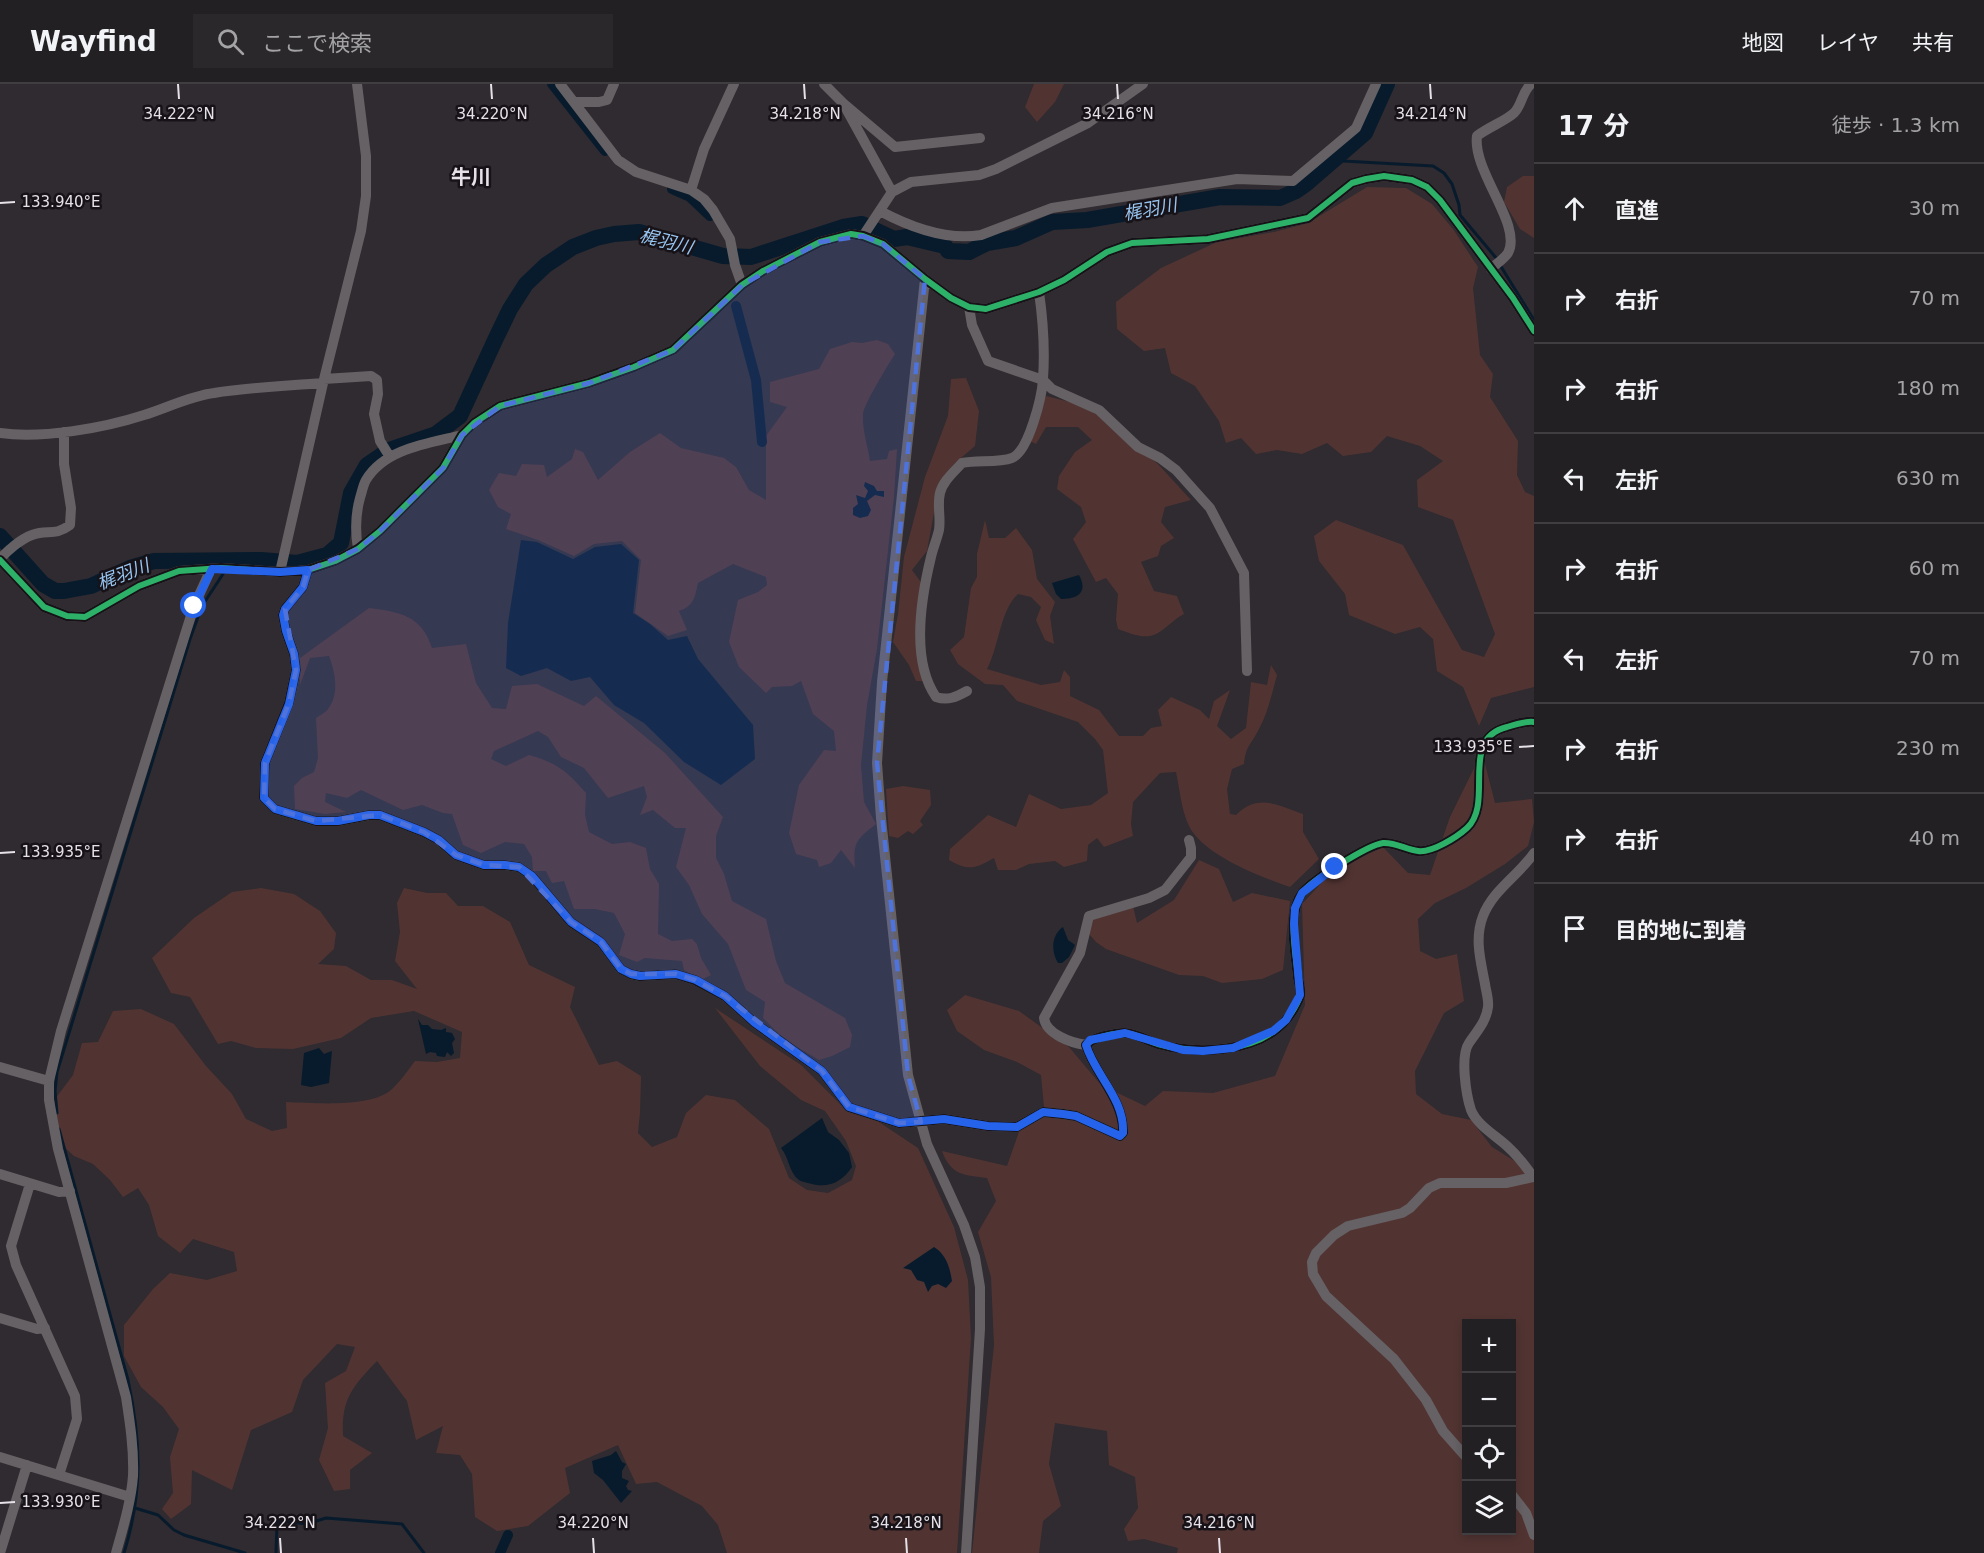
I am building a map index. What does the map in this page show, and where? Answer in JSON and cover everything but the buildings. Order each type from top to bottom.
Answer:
[{"type":"street","points":[[280,569],[323,381],[361,231],[366,196],[366,156],[357,84]]},
{"type":"street","points":[[560,84],[618,160],[636,172],[691,190],[704,199],[730,239],[742,285]]},
{"type":"street","points":[[574,102],[607,100],[614,84]]},
{"type":"street","points":[[691,190],[704,149],[734,84]]},
{"type":"street","points":[[824,84],[895,147],[980,138]]},
{"type":"street","points":[[865,233],[892,192],[911,182],[979,175],[996,170],[1088,123],[1143,84]]},
{"type":"street","points":[[879,213],[922,230],[970,237],[1052,208],[1237,179],[1293,181],[1356,128],[1376,84]]},
{"type":"street","points":[[1496,264],[1507,255],[1511,245],[1510,236],[1508,224],[1480,161],[1476,146],[1477,136],[1486,128],[1514,113],[1525,89],[1531,84]]},
{"type":"street","points":[[843,103],[892,192]]},
{"type":"street","points":[[64,432],[64,465],[71,508],[70,525],[60,532],[33,534],[1,558],[44,607],[67,616],[85,617],[140,586],[179,572],[212,569],[308,570],[335,561],[358,549],[380,531],[443,468],[462,435],[474,423],[500,406],[589,383],[673,350],[742,285],[820,242],[851,234],[865,233],[883,244],[951,298],[969,307],[986,309],[1039,292],[1064,280],[1118,247],[1149,241],[1179,242],[1209,239],[1308,218],[1352,183],[1384,176],[1412,180],[1427,187],[1440,200],[1496,264],[1513,298],[1534,331]]},
{"type":"street","points":[[925,279],[882,682],[877,763],[880,818],[908,1075],[927,1144],[964,1225],[975,1257],[980,1287],[980,1329],[966,1553]]},
{"type":"street","points":[[967,691],[952,699],[936,697],[924,676],[921,618],[931,558],[939,530],[940,492],[945,482],[962,463],[1011,459],[1018,454],[1031,433],[1043,380],[1042,313],[1039,292]]},
{"type":"street","points":[[969,307],[972,325],[988,361],[1043,380],[1052,389],[1099,410],[1138,447],[1160,458],[1176,470],[1210,508],[1244,573],[1247,671]]},
{"type":"street","points":[[0,433],[16,435],[106,427],[214,393],[371,376],[377,380],[378,394],[374,414],[380,441],[389,456]]},
{"type":"street","points":[[358,549],[354,528],[359,502],[365,481],[375,468],[389,456],[462,435]]},
{"type":"street","points":[[116,1553],[133,1476],[132,1434],[126,1397],[55,1129],[49,1100],[49,1082],[61,1031],[194,606],[212,569]]},
{"type":"street","points":[[308,570],[303,587],[285,609],[283,615],[296,670],[289,704],[265,763],[264,798],[275,809],[316,821],[338,821],[380,815],[424,832],[439,840],[456,855],[484,865],[519,867],[532,876],[571,922],[601,942],[621,969],[631,974],[676,974],[696,980],[725,996],[755,1023],[822,1071],[849,1107],[899,1123],[944,1119],[988,1126],[1017,1127],[1043,1112],[1076,1116],[1120,1136],[1124,1126],[1120,1111],[1086,1045]]},
{"type":"street","points":[[1086,1045],[1090,1040],[1125,1033],[1183,1050],[1203,1051],[1233,1048],[1273,1031],[1286,1020],[1300,995],[1294,924],[1295,908],[1302,893],[1335,867],[1376,845],[1385,843],[1419,851],[1429,850],[1459,835],[1476,817],[1479,798],[1478,768],[1481,751],[1490,737],[1498,729],[1534,722]]},
{"type":"street","points":[[1086,1045],[1072,1043],[1049,1029],[1044,1018],[1080,953],[1089,916],[1149,898],[1165,890],[1191,857],[1189,840]]},
{"type":"street","points":[[1462,1452],[1443,1431],[1426,1400],[1394,1359],[1326,1296],[1313,1274],[1312,1262],[1316,1253],[1334,1235],[1348,1226],[1402,1213],[1429,1188],[1440,1183],[1506,1183],[1534,1177],[1522,1161],[1479,1121],[1471,1110],[1464,1069],[1464,1054],[1468,1044],[1479,1031],[1488,1005],[1478,937],[1482,918],[1489,902],[1521,871],[1534,853]]},
{"type":"street","points":[[0,1067],[49,1082]]},
{"type":"street","points":[[0,1174],[59,1192],[70,1191]]},
{"type":"street","points":[[30,1184],[11,1246],[16,1265],[75,1396],[77,1419],[59,1475]]},
{"type":"street","points":[[0,1318],[37,1329],[45,1328]]},
{"type":"street","points":[[0,1457],[130,1497]]},
{"type":"street","points":[[0,1553],[27,1465]]},
{"type":"street","points":[[1516,1500],[1526,1513],[1534,1535]]},
{"type":"highlighted area","points":[[863,236],[883,244],[925,279],[877,763],[908,1075],[921,1122],[899,1123],[849,1107],[822,1071],[725,996],[695,980],[676,974],[631,974],[621,969],[601,942],[571,922],[519,867],[484,865],[456,855],[424,832],[380,815],[316,821],[275,809],[264,798],[265,763],[289,703],[296,670],[285,609],[303,587],[308,570],[358,549],[380,531],[443,468],[462,435],[500,406],[589,383],[673,350],[742,285],[820,242]]},
{"type":"shaded area","points":[[1034,84],[1064,84],[1055,102],[1037,122],[1025,107]]},
{"type":"shaded area","points":[[1523,176],[1534,176],[1534,238],[1520,229],[1504,202],[1507,187]]},
{"type":"shaded area","points":[[1367,187],[1406,188],[1432,204],[1453,229],[1478,267],[1473,288],[1480,355],[1493,374],[1490,397],[1518,441],[1517,475],[1525,492],[1534,496],[1534,687],[1491,698],[1479,726],[1463,687],[1437,671],[1433,639],[1420,627],[1395,634],[1349,615],[1345,594],[1319,561],[1314,536],[1336,520],[1403,545],[1462,650],[1484,657],[1495,634],[1453,520],[1418,507],[1417,480],[1443,461],[1420,446],[1387,436],[1371,452],[1343,456],[1327,443],[1302,454],[1277,450],[1256,454],[1241,438],[1226,443],[1219,421],[1195,386],[1171,373],[1165,348],[1144,351],[1117,329],[1116,302],[1161,268],[1217,242],[1274,232],[1308,223]]},
{"type":"shaded area","points":[[877,340],[888,344],[895,354],[864,409],[864,432],[870,461],[887,459],[889,451],[897,449],[877,649],[867,705],[861,765],[864,802],[876,824],[857,842],[855,868],[841,850],[831,863],[819,867],[817,860],[796,854],[789,833],[799,785],[824,750],[836,751],[834,731],[813,714],[801,681],[792,686],[772,687],[766,693],[739,667],[729,642],[738,600],[758,592],[767,585],[766,577],[733,564],[698,583],[691,604],[679,611],[687,630],[668,636],[635,613],[641,560],[622,541],[594,544],[574,556],[506,529],[511,514],[498,507],[489,490],[499,473],[516,476],[522,464],[544,465],[547,477],[572,459],[575,449],[583,452],[598,480],[630,452],[660,433],[681,448],[724,458],[736,467],[749,490],[766,500],[766,436],[787,407],[770,402],[770,382],[819,369],[830,349],[852,342]]},
{"type":"shaded area","points":[[966,378],[979,411],[975,446],[955,463],[939,485],[927,551],[912,570],[923,585],[923,681],[916,681],[909,665],[893,642],[904,557],[925,477],[948,416],[951,379]]},
{"type":"shaded area","points":[[1046,396],[1078,404],[1097,413],[1135,448],[1157,463],[1191,500],[1165,507],[1161,522],[1174,538],[1161,546],[1158,556],[1141,562],[1154,591],[1177,596],[1184,614],[1156,634],[1142,636],[1118,629],[1116,620],[1118,594],[1106,578],[1096,582],[1073,539],[1086,522],[1081,507],[1057,489],[1059,476],[1075,452],[1092,440],[1078,427],[1046,427],[1036,444],[1030,441]]},
{"type":"shaded area","points":[[985,520],[989,538],[1005,538],[1016,528],[1032,550],[1037,579],[1055,602],[1050,616],[1054,644],[1045,640],[1036,620],[1041,607],[1031,597],[1018,594],[1007,609],[987,669],[1041,685],[1060,682],[1064,670],[1070,677],[1070,696],[1099,710],[1119,736],[1143,736],[1151,728],[1162,726],[1158,710],[1171,697],[1200,710],[1209,719],[1214,701],[1230,690],[1217,726],[1231,739],[1246,728],[1251,682],[1267,685],[1271,665],[1277,675],[1267,710],[1248,749],[1244,764],[1232,769],[1227,789],[1230,814],[1236,815],[1252,804],[1268,803],[1303,814],[1303,832],[1319,859],[1290,887],[1234,864],[1196,837],[1184,813],[1176,772],[1160,773],[1133,802],[1131,824],[1133,836],[1104,847],[1097,838],[1088,845],[1087,861],[1064,867],[1055,861],[1029,864],[1016,870],[998,870],[994,858],[972,867],[961,866],[949,860],[950,849],[988,815],[1016,827],[1029,794],[1061,809],[1091,805],[1108,793],[1103,750],[1078,722],[1017,701],[1003,685],[985,684],[958,664],[950,650],[964,637],[971,588],[977,577],[977,554]]},
{"type":"shaded area","points":[[369,608],[390,611],[416,622],[428,637],[432,648],[466,644],[476,683],[492,708],[506,709],[512,686],[537,684],[584,706],[596,696],[665,753],[723,817],[716,836],[716,858],[724,874],[732,901],[766,919],[776,961],[785,983],[845,1018],[852,1035],[850,1047],[819,1060],[785,1040],[763,1018],[765,1002],[746,990],[728,944],[702,914],[689,885],[676,867],[686,828],[675,828],[653,810],[640,815],[647,797],[644,786],[608,798],[584,768],[561,757],[548,737],[538,731],[494,751],[491,759],[506,766],[529,755],[554,765],[567,773],[586,793],[585,815],[589,832],[612,844],[630,842],[646,848],[650,869],[659,884],[658,934],[672,941],[692,939],[697,944],[701,958],[711,975],[701,980],[684,970],[682,961],[645,958],[637,962],[619,955],[625,934],[614,913],[595,909],[574,909],[564,881],[552,883],[546,871],[533,871],[532,857],[524,844],[505,842],[481,853],[463,845],[452,814],[422,805],[403,810],[361,790],[347,798],[326,793],[325,802],[346,812],[325,814],[295,809],[294,786],[302,778],[314,772],[318,758],[316,718],[332,703],[335,689],[329,656],[310,658],[300,685],[300,658]]},
{"type":"shaded area","points":[[1482,752],[1495,803],[1532,799],[1534,822],[1528,846],[1505,864],[1466,888],[1435,903],[1418,919],[1420,951],[1436,959],[1457,954],[1464,1001],[1444,1013],[1415,1071],[1416,1094],[1442,1114],[1471,1120],[1492,1147],[1534,1173],[1534,1553],[1177,1553],[1178,1548],[1144,1539],[1128,1541],[1124,1529],[1138,1508],[1135,1477],[1109,1465],[1107,1431],[1055,1423],[1049,1464],[1061,1506],[1043,1521],[1039,1553],[972,1553],[994,1345],[991,1277],[978,1232],[996,1201],[987,1178],[965,1175],[954,1170],[942,1151],[1007,1166],[1020,1129],[1044,1107],[1041,1075],[1017,1062],[984,1050],[957,1031],[947,1010],[965,995],[1019,1011],[1069,1047],[1101,1085],[1145,1106],[1163,1091],[1213,1093],[1275,1076],[1305,1005],[1302,904],[1329,875],[1382,846],[1408,873],[1430,875],[1450,817]]},
{"type":"shaded area","points":[[903,786],[930,790],[931,805],[920,821],[923,825],[913,834],[908,831],[898,838],[889,836],[886,789]]},
{"type":"shaded area","points":[[1199,860],[1219,869],[1233,902],[1252,893],[1290,901],[1283,970],[1262,979],[1222,983],[1203,976],[1179,975],[1106,949],[1089,934],[1095,915],[1133,906],[1137,923],[1174,900]]},
{"type":"shaded area","points":[[261,888],[294,894],[320,911],[336,933],[334,949],[318,964],[346,966],[371,980],[392,980],[417,989],[395,961],[400,932],[397,903],[404,888],[427,893],[446,893],[458,906],[483,906],[510,922],[529,965],[575,987],[570,1007],[599,1065],[617,1061],[641,1076],[638,1133],[652,1147],[677,1137],[686,1113],[706,1095],[735,1100],[769,1129],[789,1178],[807,1190],[828,1193],[852,1180],[856,1166],[846,1141],[825,1111],[801,1100],[760,1066],[715,1008],[801,1065],[847,1111],[876,1120],[918,1148],[954,1227],[968,1280],[971,1338],[957,1553],[727,1553],[718,1525],[702,1506],[657,1482],[636,1484],[618,1445],[565,1468],[570,1493],[528,1526],[497,1531],[475,1517],[472,1474],[460,1455],[436,1453],[443,1426],[416,1440],[407,1401],[377,1361],[350,1394],[343,1423],[343,1436],[372,1453],[350,1470],[350,1489],[334,1491],[319,1460],[328,1428],[325,1383],[346,1371],[355,1347],[337,1344],[303,1380],[292,1412],[251,1430],[232,1490],[192,1470],[191,1504],[171,1519],[162,1509],[173,1493],[170,1457],[179,1429],[163,1407],[141,1387],[124,1356],[124,1325],[153,1289],[170,1273],[207,1280],[237,1271],[234,1252],[193,1239],[180,1253],[158,1236],[149,1205],[138,1188],[123,1197],[110,1180],[93,1164],[74,1156],[53,1137],[52,1103],[73,1075],[82,1043],[98,1042],[113,1011],[141,1009],[174,1024],[206,1066],[232,1094],[246,1119],[272,1131],[287,1128],[286,1102],[341,1103],[369,1100],[391,1090],[415,1061],[437,1062],[460,1058],[462,1032],[414,1011],[371,1018],[341,1038],[293,1049],[256,1048],[231,1041],[218,1044],[190,997],[171,993],[152,958],[194,918],[232,892]]},
{"type":"water","points":[[865,482],[874,486],[877,491],[884,491],[884,497],[875,495],[867,501],[871,510],[868,516],[860,518],[853,515],[853,508],[858,504],[856,495],[865,498],[868,491],[864,486]]},
{"type":"water","points":[[521,540],[537,542],[573,559],[595,547],[621,544],[639,560],[633,613],[668,640],[687,636],[698,659],[753,725],[755,759],[721,785],[684,762],[644,723],[614,705],[590,677],[571,681],[547,668],[521,676],[506,668],[508,623]]},
{"type":"water","points":[[1079,575],[1083,586],[1080,593],[1073,598],[1061,599],[1056,594],[1052,583]]},
{"type":"water","points":[[1063,927],[1068,940],[1075,945],[1069,957],[1062,963],[1058,963],[1053,944],[1056,934]]},
{"type":"water","points":[[418,1019],[422,1025],[428,1025],[432,1029],[446,1028],[446,1032],[452,1033],[455,1039],[452,1043],[454,1053],[451,1056],[447,1052],[445,1057],[430,1052],[426,1054]]},
{"type":"water","points":[[319,1048],[324,1054],[332,1051],[329,1083],[311,1087],[301,1085],[304,1053]]},
{"type":"water","points":[[822,1118],[828,1132],[839,1140],[849,1153],[852,1167],[839,1181],[828,1185],[815,1185],[796,1177],[781,1148]]},
{"type":"water","points":[[934,1247],[942,1253],[947,1262],[952,1281],[946,1288],[938,1284],[932,1286],[928,1292],[924,1282],[917,1280],[911,1270],[903,1268]]},
{"type":"water","points":[[616,1451],[622,1462],[626,1464],[622,1471],[622,1478],[629,1481],[626,1486],[632,1491],[621,1503],[603,1480],[594,1473],[592,1461]]},
{"type":"waterway","points":[[552,84],[605,151]]},
{"type":"waterway","name":"梶羽川","points":[[0,536],[43,584],[55,591],[91,586],[130,568],[154,561],[261,560],[297,563],[327,555],[341,543],[351,493],[367,465],[389,450],[436,434],[460,416],[510,309],[526,284],[546,265],[573,247],[596,238],[639,232],[723,256],[751,257],[843,227],[862,224],[894,239],[907,237],[945,246],[948,251],[969,252],[987,243],[1016,238],[1052,222],[1087,220],[1220,197],[1280,198],[1306,184],[1365,133],[1387,84]]},
{"type":"waterway","points":[[1340,156],[1343,161],[1433,166],[1444,173],[1452,184],[1460,215],[1497,259]]},
{"type":"waterway","points":[[672,189],[690,197],[710,216]]},
{"type":"waterway","points":[[1500,265],[1534,320]]},
{"type":"waterway","points":[[736,306],[756,380],[762,442]]},
{"type":"waterway","points":[[57,1113],[55,1091],[57,1072],[190,639],[202,606],[223,574]]},
{"type":"waterway","points":[[59,1129],[128,1380],[136,1424],[137,1488],[124,1553]]},
{"type":"waterway","points":[[135,1508],[158,1515],[174,1530],[184,1535],[245,1553]]},
{"type":"waterway","points":[[276,1553],[277,1523],[280,1521],[307,1524],[326,1518],[402,1524],[424,1553]]},
{"type":"waterway","points":[[500,1553],[508,1535]]},
{"type":"cycle path","points":[[0,560],[44,607],[67,616],[85,617],[139,586],[179,571],[221,568],[297,571],[308,570],[335,561],[358,549],[380,531],[443,468],[462,435],[474,423],[500,406],[589,383],[673,350],[742,285],[763,271],[820,242],[851,234],[883,244],[951,298],[969,307],[986,309],[1039,292],[1064,280],[1107,252],[1132,243],[1208,239],[1308,218],[1352,183],[1384,176],[1412,180],[1427,187],[1440,200],[1513,298],[1534,331]]},
{"type":"cycle path","points":[[308,570],[303,587],[285,609],[283,615],[296,670],[289,703],[265,763],[264,798],[275,809],[316,821],[338,821],[380,815],[424,832],[439,840],[456,855],[484,865],[519,867],[532,876],[571,922],[601,942],[621,969],[640,976],[676,974],[695,980],[725,996],[755,1023],[822,1071],[849,1107],[899,1123],[944,1119],[988,1126],[1017,1127],[1043,1112],[1076,1116],[1120,1136],[1123,1133],[1119,1109],[1086,1045],[1098,1038],[1124,1033],[1133,1034],[1158,1044],[1191,1050],[1209,1050],[1244,1045],[1274,1031],[1288,1018],[1300,996],[1294,946],[1294,922],[1297,901],[1302,893],[1328,872],[1376,845],[1387,843],[1424,851],[1444,844],[1463,832],[1475,817],[1478,803],[1480,757],[1484,744],[1492,734],[1507,727],[1524,722],[1534,722]]},
{"type":"district","name":"牛川","points":[[471,177]]},
{"type":"route","points":[[194,606],[212,569],[280,572],[308,570],[303,587],[285,609],[283,615],[296,670],[289,704],[267,753],[265,763],[264,798],[275,809],[316,821],[338,821],[380,815],[424,832],[439,840],[456,855],[484,865],[519,867],[532,876],[571,922],[601,942],[621,969],[640,976],[676,974],[696,980],[725,996],[755,1023],[822,1071],[849,1107],[899,1123],[944,1119],[988,1126],[1017,1127],[1043,1112],[1076,1116],[1120,1136],[1124,1126],[1120,1111],[1086,1045],[1090,1040],[1125,1033],[1183,1050],[1203,1051],[1233,1048],[1273,1031],[1286,1020],[1300,995],[1294,924],[1295,908],[1302,893],[1335,867]]}]
